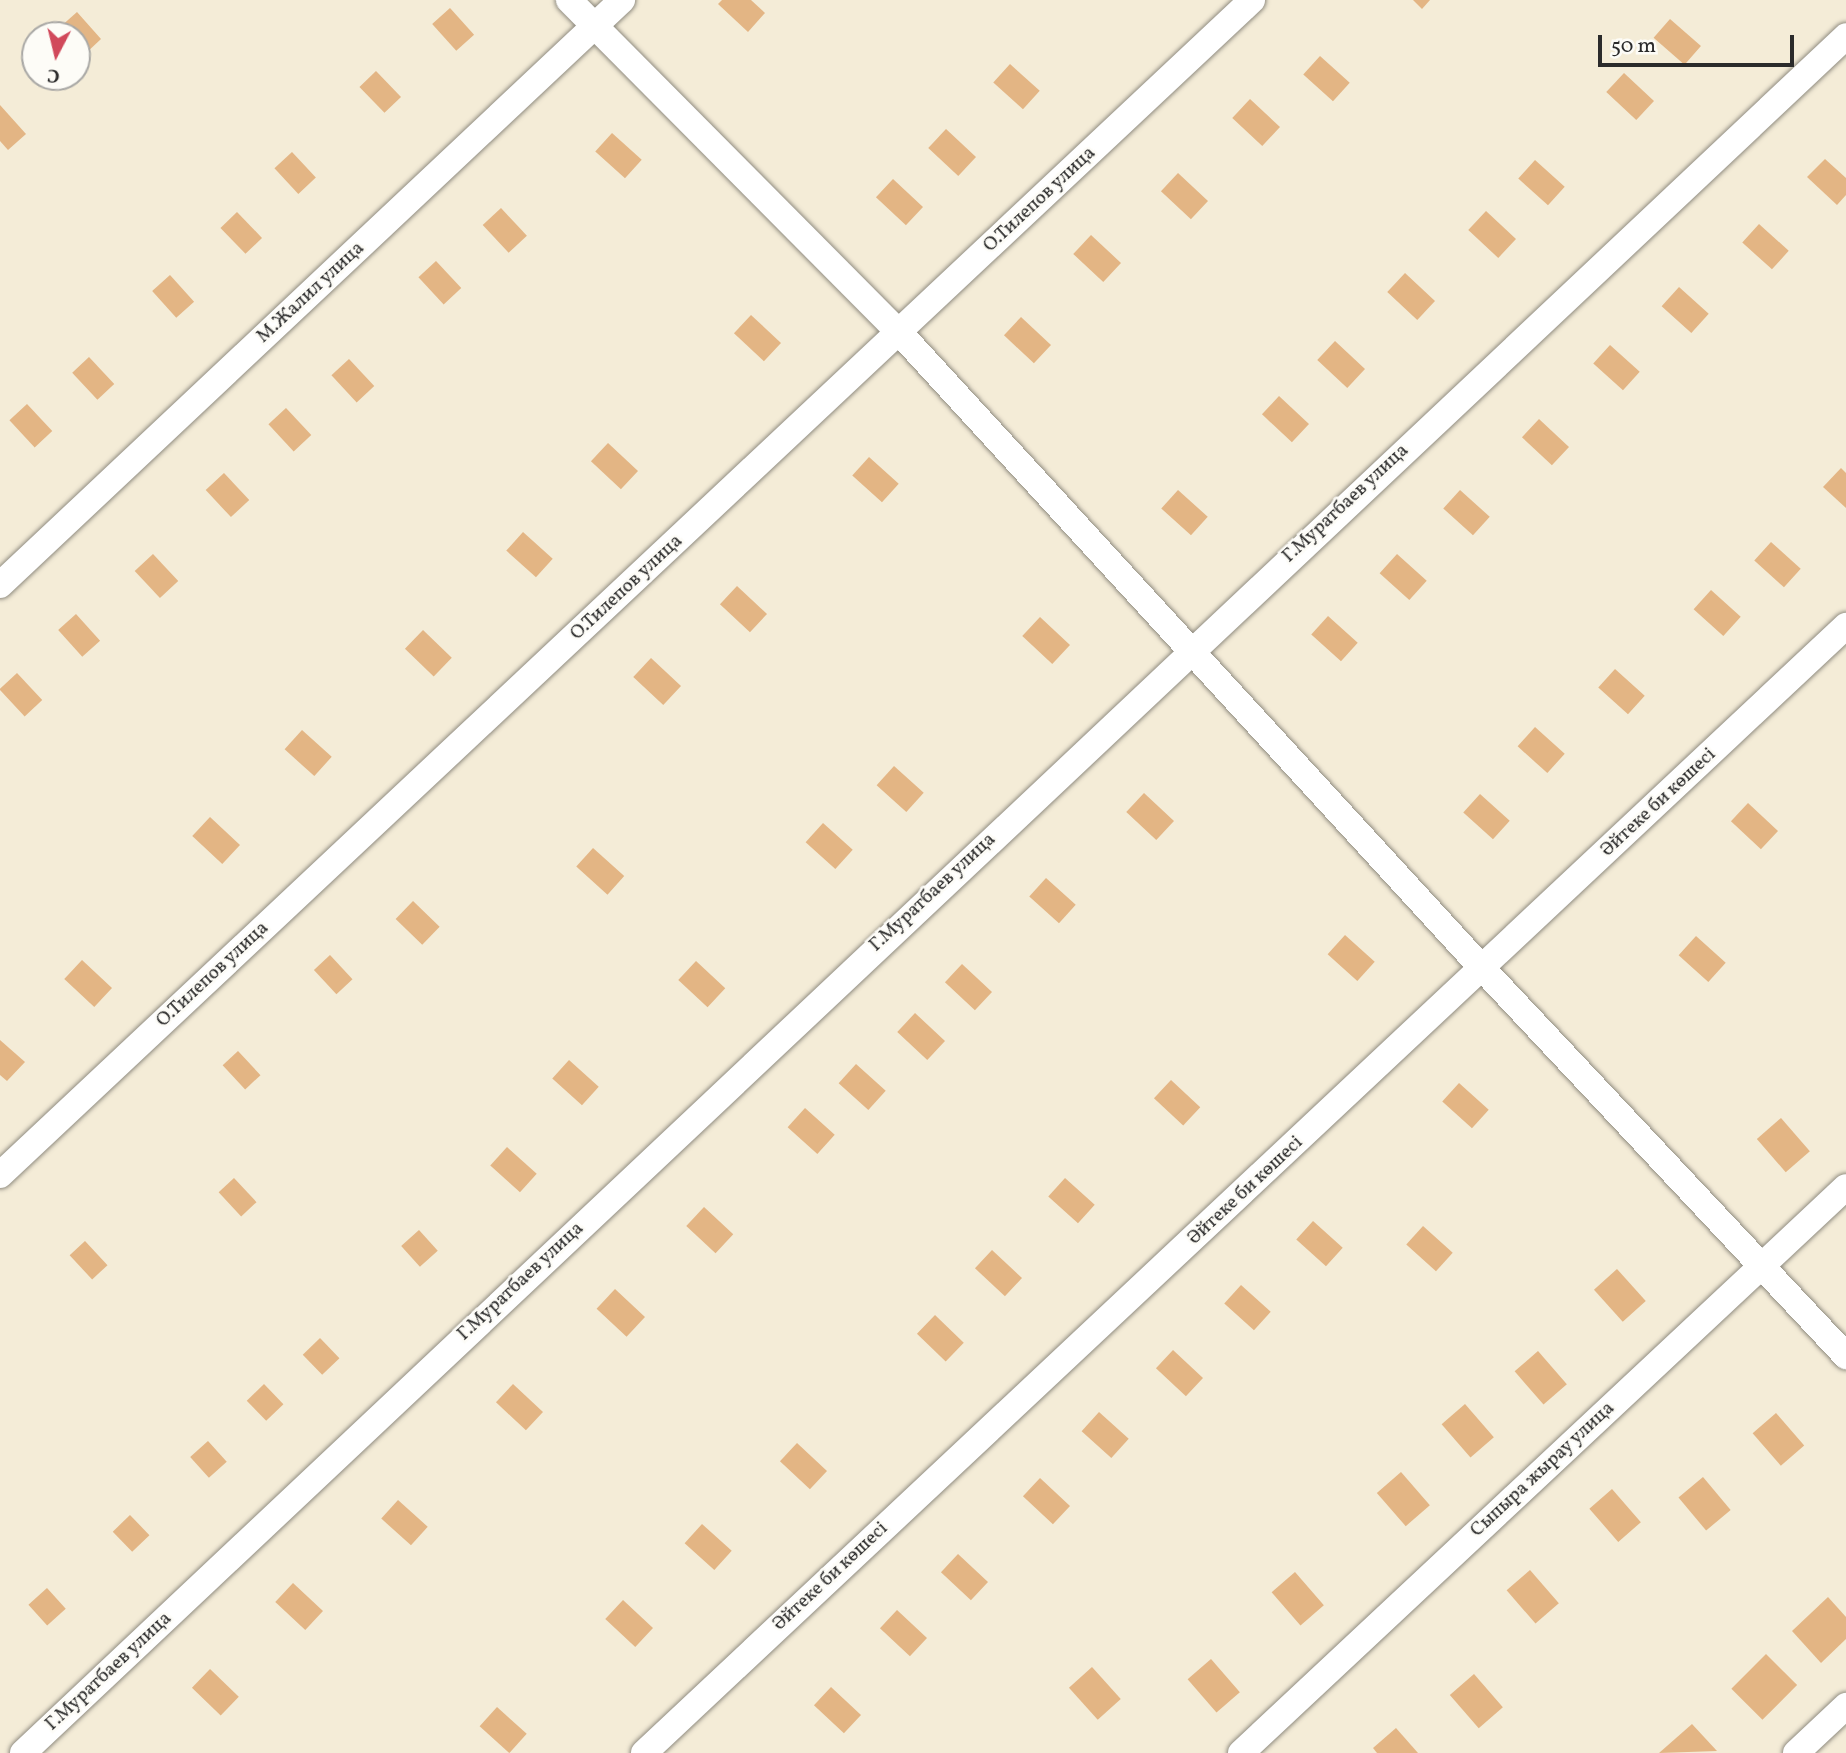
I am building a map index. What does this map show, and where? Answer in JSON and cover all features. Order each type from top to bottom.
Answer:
[{"type":"street","points":[[569,0],[900,332],[1483,969],[1846,1356]]},
{"type":"street","name":"М.Жалил улица","points":[[0,585],[622,0]]},
{"type":"street","name":"О.Тилепов улица","points":[[0,1175],[1252,0]]},
{"type":"street","name":"Г.Муратбаев улица","points":[[23,1753],[1192,648],[1846,36]]},
{"type":"street","name":"Әйтеке би көшесі","points":[[643,1753],[1483,969],[1846,626]]},
{"type":"street","name":"Сыпыра жырау улица","points":[[1241,1753],[1846,1187]]},
{"type":"street","points":[[1797,1753],[1846,1706]]},
{"type":"building","points":[[722,0],[751,0],[765,13],[748,32],[718,4]]},
{"type":"building","points":[[1413,0],[1430,0],[1422,9]]},
{"type":"building","points":[[450,8],[474,35],[456,51],[432,24]]},
{"type":"building","points":[[77,12],[85,21],[67,21]]},
{"type":"building","points":[[1670,19],[1701,46],[1685,65],[1654,38]]},
{"type":"building","points":[[91,28],[101,39],[91,48]]},
{"type":"building","points":[[1320,56],[1350,83],[1333,101],[1303,75]]},
{"type":"building","points":[[1010,64],[1040,91],[1023,109],[993,83]]},
{"type":"building","points":[[376,71],[401,97],[384,113],[359,87]]},
{"type":"building","points":[[1624,73],[1654,101],[1636,120],[1606,92]]},
{"type":"building","points":[[1250,99],[1280,127],[1262,146],[1232,118]]},
{"type":"building","points":[[0,105],[26,134],[8,150],[0,141]]},
{"type":"building","points":[[946,129],[976,157],[958,176],[928,148]]},
{"type":"building","points":[[612,133],[642,160],[625,178],[595,152]]},
{"type":"building","points":[[292,152],[316,178],[298,194],[274,168]]},
{"type":"building","points":[[1825,159],[1846,178],[1846,195],[1837,205],[1807,177]]},
{"type":"building","points":[[1535,160],[1565,187],[1548,205],[1518,179]]},
{"type":"building","points":[[1178,173],[1208,201],[1191,219],[1161,191]]},
{"type":"building","points":[[893,179],[923,207],[906,225],[876,197]]},
{"type":"building","points":[[501,208],[527,236],[509,253],[483,225]]},
{"type":"building","points":[[1486,211],[1516,239],[1498,258],[1468,230]]},
{"type":"building","points":[[237,212],[262,238],[245,254],[220,228]]},
{"type":"building","points":[[1759,224],[1789,251],[1772,269],[1742,243]]},
{"type":"building","points":[[1091,235],[1121,263],[1103,282],[1073,254]]},
{"type":"building","points":[[436,261],[461,288],[444,304],[418,277]]},
{"type":"building","points":[[1405,273],[1435,301],[1417,320],[1387,292]]},
{"type":"building","points":[[170,275],[194,302],[176,318],[152,291]]},
{"type":"building","points":[[1679,287],[1709,314],[1691,333],[1662,306]]},
{"type":"building","points":[[751,315],[781,343],[764,361],[734,333]]},
{"type":"building","points":[[1021,317],[1051,345],[1034,363],[1004,335]]},
{"type":"building","points":[[1335,341],[1365,369],[1347,388],[1317,360]]},
{"type":"building","points":[[1610,345],[1640,372],[1623,390],[1593,364]]},
{"type":"building","points":[[89,357],[114,384],[97,400],[72,373]]},
{"type":"building","points":[[349,359],[374,386],[357,402],[331,375]]},
{"type":"building","points":[[1279,396],[1309,424],[1292,442],[1262,414]]},
{"type":"building","points":[[27,404],[52,431],[35,447],[9,420]]},
{"type":"building","points":[[286,408],[311,435],[294,451],[268,424]]},
{"type":"building","points":[[1539,419],[1569,447],[1552,465],[1522,437]]},
{"type":"building","points":[[608,443],[638,471],[621,489],[591,461]]},
{"type":"building","points":[[869,457],[899,484],[882,502],[852,476]]},
{"type":"building","points":[[1841,468],[1846,473],[1846,508],[1823,487]]},
{"type":"building","points":[[224,473],[249,500],[231,517],[206,490]]},
{"type":"building","points":[[1178,490],[1208,517],[1191,535],[1161,509]]},
{"type":"building","points":[[1460,490],[1490,517],[1473,535],[1443,509]]},
{"type":"building","points":[[523,532],[553,559],[536,577],[506,551]]},
{"type":"building","points":[[1771,542],[1801,569],[1784,587],[1754,561]]},
{"type":"building","points":[[153,554],[178,581],[160,598],[135,571]]},
{"type":"building","points":[[1397,554],[1427,581],[1409,600],[1380,573]]},
{"type":"building","points":[[737,586],[767,614],[750,632],[720,604]]},
{"type":"building","points":[[1711,590],[1741,617],[1723,636],[1694,609]]},
{"type":"building","points":[[76,614],[100,641],[82,657],[58,630]]},
{"type":"building","points":[[1328,616],[1358,643],[1341,661],[1311,635]]},
{"type":"building","points":[[1040,617],[1070,645],[1052,664],[1022,636]]},
{"type":"building","points":[[423,630],[452,658],[434,676],[405,649]]},
{"type":"building","points":[[651,658],[681,686],[663,705],[633,677]]},
{"type":"building","points":[[1615,669],[1645,696],[1628,714],[1598,688]]},
{"type":"building","points":[[17,673],[42,700],[25,716],[0,690]]},
{"type":"building","points":[[1535,727],[1565,754],[1547,773],[1518,746]]},
{"type":"building","points":[[302,730],[332,757],[314,776],[285,749]]},
{"type":"building","points":[[894,766],[924,793],[906,812],[877,785]]},
{"type":"building","points":[[1144,793],[1174,821],[1156,840],[1126,812]]},
{"type":"building","points":[[1480,794],[1510,821],[1493,839],[1463,813]]},
{"type":"building","points":[[1748,803],[1778,831],[1761,849],[1731,821]]},
{"type":"building","points":[[210,817],[240,845],[222,864],[192,836]]},
{"type":"building","points":[[823,823],[853,850],[835,869],[806,842]]},
{"type":"building","points":[[593,848],[624,876],[607,895],[576,867]]},
{"type":"building","points":[[1046,878],[1076,905],[1059,923],[1029,897]]},
{"type":"building","points":[[413,901],[440,927],[422,945],[396,919]]},
{"type":"building","points":[[1345,935],[1375,962],[1357,981],[1328,954]]},
{"type":"building","points":[[1696,936],[1726,963],[1708,982],[1679,955]]},
{"type":"building","points":[[330,955],[353,979],[336,994],[314,970]]},
{"type":"building","points":[[82,960],[112,988],[94,1007],[64,979]]},
{"type":"building","points":[[696,961],[725,988],[708,1007],[678,980]]},
{"type":"building","points":[[962,964],[992,992],[975,1010],[945,982]]},
{"type":"building","points":[[915,1013],[945,1041],[927,1060],[897,1032]]},
{"type":"building","points":[[0,1040],[25,1062],[7,1081],[0,1075]]},
{"type":"building","points":[[238,1051],[261,1075],[245,1089],[223,1065]]},
{"type":"building","points":[[569,1060],[599,1087],[582,1105],[552,1079]]},
{"type":"building","points":[[856,1064],[886,1091],[868,1110],[839,1083]]},
{"type":"building","points":[[1171,1080],[1200,1107],[1183,1126],[1154,1098]]},
{"type":"building","points":[[1459,1083],[1489,1110],[1472,1128],[1442,1102]]},
{"type":"building","points":[[805,1108],[835,1135],[817,1154],[788,1127]]},
{"type":"building","points":[[1781,1118],[1810,1151],[1786,1172],[1757,1139]]},
{"type":"building","points":[[507,1147],[537,1174],[520,1192],[490,1166]]},
{"type":"building","points":[[234,1178],[257,1202],[241,1216],[219,1192]]},
{"type":"building","points":[[1065,1178],[1095,1205],[1078,1223],[1048,1197]]},
{"type":"building","points":[[704,1207],[733,1234],[716,1253],[686,1226]]},
{"type":"building","points":[[1313,1221],[1343,1248],[1326,1266],[1296,1240]]},
{"type":"building","points":[[1423,1226],[1453,1253],[1436,1271],[1406,1245]]},
{"type":"building","points":[[419,1230],[438,1251],[420,1267],[401,1246]]},
{"type":"building","points":[[85,1241],[108,1265],[92,1279],[70,1255]]},
{"type":"building","points":[[992,1250],[1022,1278],[1005,1296],[975,1268]]},
{"type":"building","points":[[1617,1269],[1646,1301],[1623,1322],[1594,1290]]},
{"type":"building","points":[[1241,1285],[1271,1312],[1254,1330],[1224,1304]]},
{"type":"building","points":[[615,1289],[645,1317],[627,1337],[597,1309]]},
{"type":"building","points":[[935,1315],[964,1343],[946,1361],[917,1334]]},
{"type":"building","points":[[320,1338],[339,1358],[322,1375],[303,1355]]},
{"type":"building","points":[[1173,1350],[1203,1378],[1186,1396],[1156,1368]]},
{"type":"building","points":[[1538,1351],[1567,1384],[1543,1405],[1515,1371]]},
{"type":"building","points":[[264,1384],[283,1404],[266,1421],[247,1401]]},
{"type":"building","points":[[513,1384],[543,1412],[526,1430],[496,1402]]},
{"type":"building","points":[[1465,1404],[1494,1437],[1470,1458],[1442,1424]]},
{"type":"building","points":[[1099,1412],[1129,1439],[1111,1458],[1082,1431]]},
{"type":"building","points":[[1776,1413],[1804,1445],[1781,1466],[1753,1433]]},
{"type":"building","points":[[208,1441],[227,1462],[209,1478],[190,1457]]},
{"type":"building","points":[[797,1443],[827,1471],[810,1489],[780,1461]]},
{"type":"building","points":[[1401,1472],[1430,1505],[1406,1526],[1377,1493]]},
{"type":"building","points":[[1703,1477],[1731,1510],[1706,1531],[1678,1498]]},
{"type":"building","points":[[1040,1478],[1070,1506],[1053,1524],[1023,1496]]},
{"type":"building","points":[[1612,1489],[1641,1522],[1618,1542],[1589,1509]]},
{"type":"building","points":[[398,1500],[428,1527],[411,1545],[381,1519]]},
{"type":"building","points":[[130,1515],[149,1535],[132,1552],[113,1532]]},
{"type":"building","points":[[702,1524],[732,1551],[714,1570],[685,1543]]},
{"type":"building","points":[[958,1554],[988,1582],[971,1600],[941,1572]]},
{"type":"building","points":[[1530,1570],[1559,1603],[1535,1624],[1507,1590]]},
{"type":"building","points":[[1295,1572],[1324,1605],[1300,1626],[1272,1592]]},
{"type":"building","points":[[293,1583],[323,1611],[305,1630],[275,1602]]},
{"type":"building","points":[[47,1588],[66,1609],[47,1626],[28,1605]]},
{"type":"building","points":[[1828,1597],[1846,1617],[1846,1639],[1821,1663],[1792,1631]]},
{"type":"building","points":[[623,1600],[653,1628],[635,1647],[605,1619]]},
{"type":"building","points":[[897,1610],[927,1638],[910,1656],[880,1628]]},
{"type":"building","points":[[1766,1654],[1797,1685],[1762,1720],[1731,1689]]},
{"type":"building","points":[[1211,1659],[1240,1692],[1216,1713],[1188,1679]]},
{"type":"building","points":[[1092,1667],[1121,1699],[1098,1720],[1069,1688]]},
{"type":"building","points":[[210,1669],[239,1697],[221,1715],[192,1688]]},
{"type":"building","points":[[1474,1674],[1503,1707],[1479,1728],[1450,1695]]},
{"type":"building","points":[[831,1687],[861,1715],[844,1733],[814,1705]]},
{"type":"building","points":[[497,1707],[527,1734],[509,1753],[480,1726]]},
{"type":"building","points":[[1692,1724],[1717,1751],[1659,1753]]},
{"type":"building","points":[[1396,1728],[1418,1753],[1377,1753],[1373,1748]]}]
